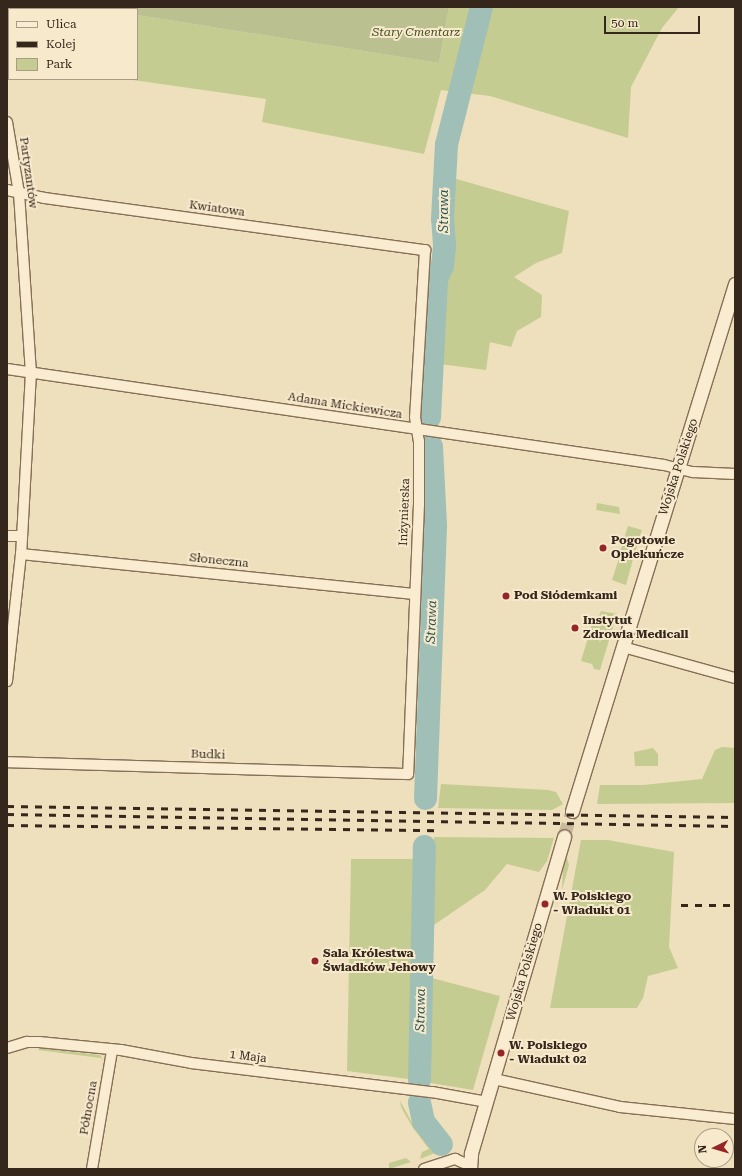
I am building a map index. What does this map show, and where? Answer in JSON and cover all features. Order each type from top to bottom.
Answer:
[{"type":"street","name":"Partyzantów","points":[[7,122],[19,193],[31,372],[21,554],[7,681]]},
{"type":"street","name":"Kwiatowa","points":[[7,190],[19,193],[424,250]]},
{"type":"street","name":"Inżynierska","points":[[408,774],[414,594],[419,504],[420,430],[415,417],[424,250]]},
{"type":"street","name":"Wojska Polskiego","points":[[572,811],[735,284]]},
{"type":"street","name":"Adama Mickiewicza","points":[[7,369],[679,468],[735,474]]},
{"type":"street","points":[[7,536],[22,536]]},
{"type":"street","name":"Słoneczna","points":[[21,554],[414,594]]},
{"type":"street","points":[[624,646],[735,678]]},
{"type":"street","name":"Budki","points":[[7,762],[408,774]]},
{"type":"street","name":"Wojska Polskiego","points":[[467,1164],[494,1079],[564,836]]},
{"type":"street","name":"1 Maja","points":[[7,1048],[27,1042],[39,1042],[164,1056],[221,1067],[432,1092],[487,1102]]},
{"type":"street","name":"Północna","points":[[92,1169],[112,1051]]},
{"type":"street","points":[[494,1079],[620,1107],[735,1119]]},
{"type":"street","points":[[424,1169],[454,1159],[467,1164]]},
{"type":"green space","points":[[7,7],[94,8],[8,8],[8,33]]},
{"type":"green space","name":"Stary Cmentarz","points":[[88,7],[449,7],[439,63],[138,15],[138,8]]},
{"type":"green space","points":[[449,7],[679,7],[662,28],[631,87],[628,138],[490,96],[441,90],[424,154],[262,122],[266,99],[133,80],[138,80],[138,15],[439,63]]},
{"type":"green space","points":[[453,178],[569,211],[562,253],[536,263],[514,277],[542,295],[541,317],[517,331],[511,347],[490,342],[486,370],[440,364]]},
{"type":"green space","points":[[597,503],[619,507],[620,514],[596,510]]},
{"type":"green space","points":[[628,526],[642,530],[634,556],[620,552]]},
{"type":"green space","points":[[620,555],[633,559],[626,585],[612,580]]},
{"type":"green space","points":[[601,611],[617,614],[600,670],[594,669],[592,664],[581,661],[593,621],[597,622]]},
{"type":"green space","points":[[722,747],[735,748],[735,803],[597,804],[600,785],[643,785],[702,779],[715,750]]},
{"type":"green space","points":[[653,748],[658,754],[658,766],[635,766],[634,752]]},
{"type":"green space","points":[[441,784],[548,790],[556,792],[563,804],[552,810],[438,808]]},
{"type":"green space","points":[[434,837],[554,838],[547,861],[539,872],[507,864],[485,890],[428,929]]},
{"type":"green space","points":[[581,840],[608,840],[674,852],[669,947],[678,968],[648,976],[643,998],[637,1008],[550,1008]]},
{"type":"green space","points":[[566,854],[569,865],[562,890],[563,868]]},
{"type":"green space","points":[[351,859],[420,859],[416,1080],[347,1071]]},
{"type":"green space","points":[[428,977],[500,996],[473,1090],[425,1082]]},
{"type":"green space","points":[[40,1048],[100,1055],[104,1061],[101,1058],[38,1050]]},
{"type":"green space","points":[[400,1101],[414,1126],[435,1153],[420,1159],[422,1152],[429,1149],[413,1128],[401,1107]]},
{"type":"green space","points":[[406,1158],[411,1162],[389,1169],[389,1163]]},
{"type":"waterway","name":"Strawa","points":[[429,417],[436,279],[442,265],[444,245],[442,218],[446,144],[481,7]]},
{"type":"waterway","name":"Strawa","points":[[425,798],[435,525],[431,446]]},
{"type":"waterway","name":"Strawa","points":[[419,1079],[424,846]]},
{"type":"waterway","name":"Strawa","points":[[419,1102],[423,1121],[441,1144]]},
{"type":"tunnel","points":[[564,836],[572,811]]},
{"type":"railway","points":[[7,806],[735,817]]},
{"type":"railway","points":[[7,814],[735,826]]},
{"type":"railway","points":[[7,825],[439,830]]},
{"type":"railway","points":[[681,905],[735,905]]},
{"type":"place","name":"Pogotowie Opiekuńcze","points":[[603,548]]},
{"type":"place","name":"Pod Siódemkami","points":[[506,596]]},
{"type":"place","name":"Instytut Zdrowia Medicall","points":[[575,628]]},
{"type":"place","name":"W. Polskiego - Wiadukt 01","points":[[545,904]]},
{"type":"place","name":"Sala Królestwa Świadków Jehowy","points":[[315,961]]},
{"type":"place","name":"W. Polskiego - Wiadukt 02","points":[[501,1053]]}]
